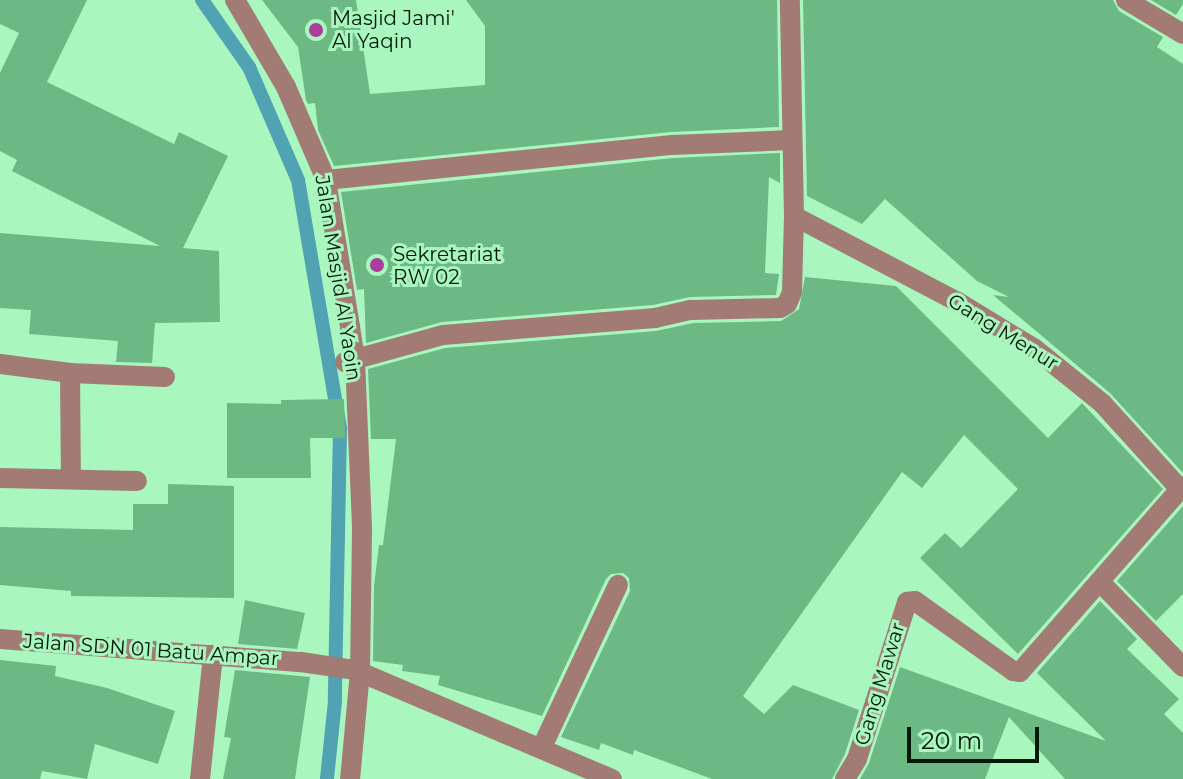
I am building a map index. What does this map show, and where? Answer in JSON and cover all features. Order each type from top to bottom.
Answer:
[{"type":"street","name":"Jalan Masjid Al Yaoin","points":[[235,0],[286,87],[326,180],[350,361],[362,530],[358,671],[350,779]]},
{"type":"street","points":[[350,361],[443,335],[655,318],[691,310],[780,308],[787,304],[792,292],[794,216],[790,0]]},
{"type":"street","points":[[1126,0],[1183,34]]},
{"type":"street","points":[[326,180],[658,146],[791,140]]},
{"type":"street","name":"Gang Menur","points":[[794,216],[958,302],[1046,356],[1102,403],[1182,488]]},
{"type":"street","points":[[0,364],[70,373],[165,377]]},
{"type":"street","points":[[70,373],[71,478]]},
{"type":"street","points":[[0,478],[137,481]]},
{"type":"street","points":[[1182,488],[1101,583],[1183,667]]},
{"type":"street","name":"Gang Mawar","points":[[845,779],[857,759],[907,602],[915,601],[1013,671],[1020,672],[1101,583]]},
{"type":"street","points":[[542,747],[618,585]]},
{"type":"street","name":"Jalan SDN 01 Batu Ampar","points":[[0,639],[301,662],[358,671]]},
{"type":"street","points":[[200,779],[213,655]]},
{"type":"street","points":[[358,671],[612,779]]},
{"type":"building","points":[[0,0],[87,0],[47,82],[174,144],[179,132],[228,156],[183,248],[219,251],[220,322],[155,323],[152,363],[116,362],[118,341],[29,334],[31,310],[0,308],[0,233],[160,246],[12,171],[17,160],[0,151],[0,73],[19,33],[0,24]]},
{"type":"building","points":[[262,0],[356,0],[370,94],[485,85],[485,26],[466,0],[777,0],[779,127],[671,132],[334,166],[318,130],[315,103],[308,104],[306,100],[298,47]]},
{"type":"building","points":[[803,0],[1113,0],[1119,11],[1163,37],[1157,47],[1183,64],[1183,473],[1110,393],[993,295],[1009,297],[977,281],[885,199],[862,224],[807,196]]},
{"type":"building","points":[[1151,0],[1183,0],[1183,4],[1176,15]]},
{"type":"building","points":[[780,153],[780,183],[769,177],[765,273],[779,274],[776,295],[690,297],[653,305],[442,322],[366,343],[364,289],[357,290],[341,192],[673,158]]},
{"type":"building","points":[[805,277],[896,286],[1048,438],[1082,403],[1163,489],[1018,654],[920,558],[945,533],[961,548],[1018,489],[964,435],[922,488],[902,472],[743,696],[764,714],[793,685],[859,710],[845,754],[832,779],[712,779],[634,750],[633,755],[601,743],[599,750],[561,737],[630,591],[629,578],[623,573],[611,574],[606,579],[542,716],[438,685],[440,676],[402,671],[403,665],[373,661],[374,586],[379,545],[383,545],[396,439],[371,439],[368,369],[445,348],[656,331],[693,323],[781,321],[799,309]]},
{"type":"building","points":[[344,399],[345,438],[310,438],[311,478],[227,478],[227,403],[281,404],[281,400]]},
{"type":"building","points":[[168,484],[234,486],[234,598],[71,596],[71,591],[0,585],[0,527],[133,530],[133,504],[168,504]]},
{"type":"building","points":[[1183,506],[1183,594],[1156,621],[1117,581]]},
{"type":"building","points":[[245,600],[305,613],[297,649],[238,644]]},
{"type":"building","points":[[1100,601],[1137,639],[1127,649],[1179,699],[1164,714],[1183,733],[1183,779],[1065,779],[1009,717],[985,779],[860,779],[869,763],[900,667],[1106,741],[1037,673]]},
{"type":"building","points":[[0,660],[56,666],[55,676],[107,688],[175,711],[158,764],[95,744],[87,779],[42,771],[40,779],[0,779]]},
{"type":"building","points":[[235,670],[310,677],[295,779],[223,779],[231,738],[224,737]]},
{"type":"waterway","points":[[202,0],[249,67],[298,180],[340,429],[335,701],[327,779]]},
{"type":"place","name":"Masjid Jami' Al Yaqin","points":[[316,30]]},
{"type":"place","name":"Sekretariat RW 02","points":[[377,265]]}]
